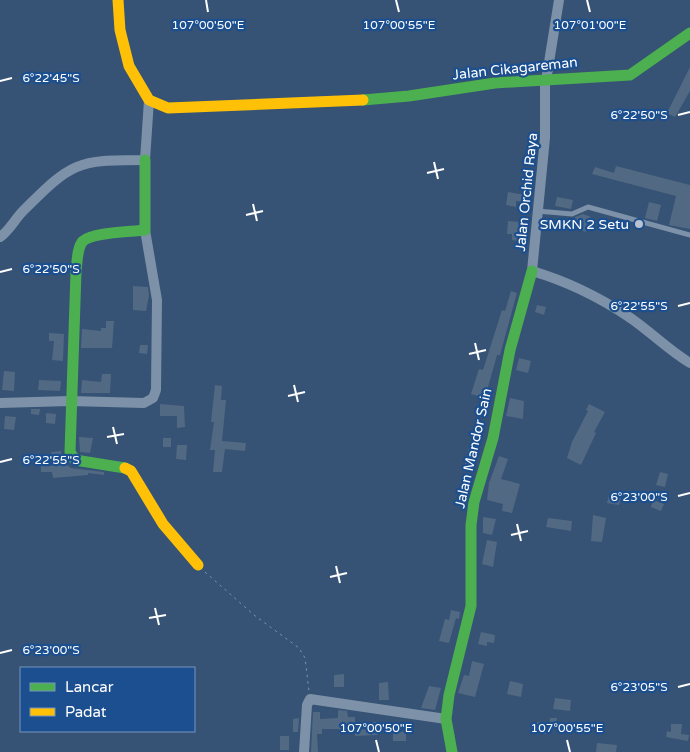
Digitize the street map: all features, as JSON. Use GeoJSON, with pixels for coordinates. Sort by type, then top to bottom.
{"type":"FeatureCollection","features":[{"type":"Feature","properties":{"kind":"street"},"geometry":{"type":"LineString","coordinates":[[0,403],[70,401],[144,403],[155,394],[157,300],[145,230],[145,160],[149,100],[125,54],[120,30],[118,0]]}},
{"type":"Feature","properties":{"kind":"street","name":"Jalan Orchid Raya"},"geometry":{"type":"LineString","coordinates":[[559,0],[546,81],[547,112],[532,271],[595,297],[629,317],[690,363]]}},
{"type":"Feature","properties":{"kind":"street","name":"Jalan Cikagareman"},"geometry":{"type":"LineString","coordinates":[[149,100],[168,108],[252,103],[327,103],[409,96],[495,83],[546,81],[569,76],[621,77],[630,75],[690,33]]}},
{"type":"Feature","properties":{"kind":"street"},"geometry":{"type":"LineString","coordinates":[[0,237],[53,181],[77,165],[100,160],[145,160]]}},
{"type":"Feature","properties":{"kind":"street"},"geometry":{"type":"LineString","coordinates":[[145,230],[94,236],[83,241],[80,246],[76,272],[70,401],[70,452],[72,458],[122,466],[131,471],[163,524],[198,565]]}},
{"type":"Feature","properties":{"kind":"street","name":"Jalan Mandor Sain"},"geometry":{"type":"LineString","coordinates":[[452,752],[446,718],[449,695],[471,606],[471,525],[474,502],[493,438],[510,350],[532,271]]}},
{"type":"Feature","properties":{"kind":"street"},"geometry":{"type":"LineString","coordinates":[[304,752],[307,705],[311,699],[446,718]]}},
{"type":"Feature","properties":{"kind":"lane"},"geometry":{"type":"LineString","coordinates":[[537,211],[572,214],[588,207],[690,235]]}},
{"type":"Feature","properties":{"kind":"path"},"geometry":{"type":"LineString","coordinates":[[198,565],[254,615],[299,648],[305,658],[306,678],[311,699]]}},
{"type":"Feature","properties":{"kind":"building"},"geometry":{"type":"Polygon","coordinates":[[[690,67],[690,91],[675,117],[667,113],[690,67]]]}},
{"type":"Feature","properties":{"kind":"building"},"geometry":{"type":"Polygon","coordinates":[[[616,166],[690,185],[690,229],[669,225],[676,196],[592,174],[595,167],[614,173],[616,166]]]}},
{"type":"Feature","properties":{"kind":"building"},"geometry":{"type":"Polygon","coordinates":[[[508,192],[525,195],[524,202],[516,201],[516,207],[506,205],[508,192]]]}},
{"type":"Feature","properties":{"kind":"building"},"geometry":{"type":"Polygon","coordinates":[[[557,197],[573,200],[571,209],[555,206],[557,197]]]}},
{"type":"Feature","properties":{"kind":"building"},"geometry":{"type":"Polygon","coordinates":[[[649,202],[661,205],[657,221],[645,218],[649,202]]]}},
{"type":"Feature","properties":{"kind":"building"},"geometry":{"type":"Polygon","coordinates":[[[583,214],[591,217],[586,232],[572,227],[575,217],[583,214]]]}},
{"type":"Feature","properties":{"kind":"building"},"geometry":{"type":"Polygon","coordinates":[[[508,221],[521,222],[520,241],[512,240],[512,234],[507,234],[508,221]]]}},
{"type":"Feature","properties":{"kind":"building"},"geometry":{"type":"Polygon","coordinates":[[[133,286],[148,287],[149,295],[146,311],[133,310],[133,286]]]}},
{"type":"Feature","properties":{"kind":"building"},"geometry":{"type":"Polygon","coordinates":[[[511,291],[517,293],[500,355],[497,355],[485,398],[471,394],[479,369],[483,370],[502,310],[505,311],[511,291]]]}},
{"type":"Feature","properties":{"kind":"building"},"geometry":{"type":"Polygon","coordinates":[[[537,305],[546,307],[544,315],[535,312],[537,305]]]}},
{"type":"Feature","properties":{"kind":"building"},"geometry":{"type":"Polygon","coordinates":[[[106,321],[114,321],[112,348],[81,348],[82,329],[101,331],[101,328],[106,328],[106,321]]]}},
{"type":"Feature","properties":{"kind":"building"},"geometry":{"type":"Polygon","coordinates":[[[49,333],[64,334],[63,361],[52,360],[54,341],[49,341],[49,333]]]}},
{"type":"Feature","properties":{"kind":"building"},"geometry":{"type":"Polygon","coordinates":[[[140,345],[148,345],[147,354],[139,353],[140,345]]]}},
{"type":"Feature","properties":{"kind":"building"},"geometry":{"type":"Polygon","coordinates":[[[519,358],[531,361],[528,373],[516,370],[519,358]]]}},
{"type":"Feature","properties":{"kind":"building"},"geometry":{"type":"Polygon","coordinates":[[[4,371],[15,372],[14,391],[2,390],[4,371]]]}},
{"type":"Feature","properties":{"kind":"building"},"geometry":{"type":"Polygon","coordinates":[[[102,374],[111,374],[110,393],[81,393],[82,380],[101,382],[102,374]]]}},
{"type":"Feature","properties":{"kind":"building"},"geometry":{"type":"Polygon","coordinates":[[[39,380],[61,381],[60,391],[38,390],[39,380]]]}},
{"type":"Feature","properties":{"kind":"building"},"geometry":{"type":"Polygon","coordinates":[[[215,385],[222,386],[221,400],[226,400],[222,441],[246,443],[245,451],[225,449],[222,472],[213,472],[215,450],[210,450],[214,422],[211,422],[215,385]]]}},
{"type":"Feature","properties":{"kind":"building"},"geometry":{"type":"Polygon","coordinates":[[[510,398],[524,401],[523,419],[506,416],[510,398]]]}},
{"type":"Feature","properties":{"kind":"building"},"geometry":{"type":"Polygon","coordinates":[[[160,404],[184,406],[185,427],[177,428],[177,416],[160,416],[160,404]]]}},
{"type":"Feature","properties":{"kind":"building"},"geometry":{"type":"Polygon","coordinates":[[[589,404],[605,412],[594,432],[596,433],[581,465],[567,458],[572,442],[588,411],[586,410],[589,404]]]}},
{"type":"Feature","properties":{"kind":"building"},"geometry":{"type":"Polygon","coordinates":[[[31,409],[40,409],[39,415],[31,414],[31,409]]]}},
{"type":"Feature","properties":{"kind":"building"},"geometry":{"type":"Polygon","coordinates":[[[46,413],[56,414],[55,424],[46,423],[46,413]]]}},
{"type":"Feature","properties":{"kind":"building"},"geometry":{"type":"Polygon","coordinates":[[[5,416],[16,417],[14,430],[4,429],[5,416]]]}},
{"type":"Feature","properties":{"kind":"building"},"geometry":{"type":"Polygon","coordinates":[[[79,437],[93,438],[90,453],[80,452],[79,437]]]}},
{"type":"Feature","properties":{"kind":"building"},"geometry":{"type":"Polygon","coordinates":[[[163,438],[171,438],[171,447],[163,447],[163,438]]]}},
{"type":"Feature","properties":{"kind":"building"},"geometry":{"type":"Polygon","coordinates":[[[177,445],[187,445],[186,460],[176,459],[177,445]]]}},
{"type":"Feature","properties":{"kind":"building"},"geometry":{"type":"Polygon","coordinates":[[[469,447],[480,449],[472,470],[464,468],[469,447]]]}},
{"type":"Feature","properties":{"kind":"building"},"geometry":{"type":"Polygon","coordinates":[[[61,451],[63,462],[71,468],[104,472],[104,475],[88,473],[88,475],[53,478],[52,472],[41,472],[41,466],[52,466],[51,452],[61,451]]]}},
{"type":"Feature","properties":{"kind":"building"},"geometry":{"type":"Polygon","coordinates":[[[499,456],[508,459],[501,479],[520,484],[512,513],[502,511],[503,504],[487,500],[489,483],[499,456]]]}},
{"type":"Feature","properties":{"kind":"building"},"geometry":{"type":"Polygon","coordinates":[[[660,472],[668,474],[665,487],[656,485],[660,472]]]}},
{"type":"Feature","properties":{"kind":"building"},"geometry":{"type":"Polygon","coordinates":[[[609,495],[621,497],[619,505],[607,503],[609,495]]]}},
{"type":"Feature","properties":{"kind":"building"},"geometry":{"type":"Polygon","coordinates":[[[653,500],[664,504],[661,511],[651,507],[653,500]]]}},
{"type":"Feature","properties":{"kind":"building"},"geometry":{"type":"Polygon","coordinates":[[[593,515],[606,518],[602,542],[591,541],[593,515]]]}},
{"type":"Feature","properties":{"kind":"building"},"geometry":{"type":"Polygon","coordinates":[[[483,517],[496,519],[492,535],[483,533],[483,517]]]}},
{"type":"Feature","properties":{"kind":"building"},"geometry":{"type":"Polygon","coordinates":[[[548,518],[572,521],[571,531],[546,527],[548,518]]]}},
{"type":"Feature","properties":{"kind":"building"},"geometry":{"type":"Polygon","coordinates":[[[487,540],[497,542],[493,567],[482,564],[487,540]]]}},
{"type":"Feature","properties":{"kind":"building"},"geometry":{"type":"Polygon","coordinates":[[[451,610],[460,612],[459,619],[456,618],[449,643],[439,641],[445,619],[449,620],[451,610]]]}},
{"type":"Feature","properties":{"kind":"building"},"geometry":{"type":"Polygon","coordinates":[[[481,632],[495,635],[494,643],[487,642],[487,646],[478,644],[481,632]]]}},
{"type":"Feature","properties":{"kind":"building"},"geometry":{"type":"Polygon","coordinates":[[[472,661],[484,664],[475,697],[458,693],[464,675],[469,676],[472,661]]]}},
{"type":"Feature","properties":{"kind":"building"},"geometry":{"type":"Polygon","coordinates":[[[344,674],[344,687],[334,687],[334,675],[344,674]]]}},
{"type":"Feature","properties":{"kind":"building"},"geometry":{"type":"Polygon","coordinates":[[[510,681],[523,684],[521,697],[507,694],[510,681]]]}},
{"type":"Feature","properties":{"kind":"building"},"geometry":{"type":"Polygon","coordinates":[[[388,682],[389,700],[379,700],[379,683],[388,682]]]}},
{"type":"Feature","properties":{"kind":"building"},"geometry":{"type":"Polygon","coordinates":[[[429,686],[441,688],[435,710],[421,708],[429,686]]]}},
{"type":"Feature","properties":{"kind":"building"},"geometry":{"type":"Polygon","coordinates":[[[555,698],[571,700],[570,711],[553,709],[555,698]]]}},
{"type":"Feature","properties":{"kind":"building"},"geometry":{"type":"Polygon","coordinates":[[[338,710],[347,711],[348,717],[355,717],[355,730],[371,729],[371,722],[377,722],[378,735],[355,736],[355,732],[339,734],[339,729],[322,729],[322,734],[317,734],[318,752],[311,752],[313,712],[320,712],[320,719],[338,718],[338,710]]]}},
{"type":"Feature","properties":{"kind":"building"},"geometry":{"type":"Polygon","coordinates":[[[299,718],[298,732],[293,732],[293,719],[299,718]]]}},
{"type":"Feature","properties":{"kind":"building"},"geometry":{"type":"Polygon","coordinates":[[[550,718],[557,718],[556,728],[549,727],[550,718]]]}},
{"type":"Feature","properties":{"kind":"building"},"geometry":{"type":"Polygon","coordinates":[[[537,722],[547,723],[546,734],[535,733],[537,722]]]}},
{"type":"Feature","properties":{"kind":"building"},"geometry":{"type":"Polygon","coordinates":[[[671,724],[682,724],[681,734],[689,735],[688,741],[666,737],[667,731],[671,732],[671,724]]]}},
{"type":"Feature","properties":{"kind":"building"},"geometry":{"type":"Polygon","coordinates":[[[393,732],[406,732],[406,741],[393,741],[393,732]]]}},
{"type":"Feature","properties":{"kind":"building"},"geometry":{"type":"Polygon","coordinates":[[[280,736],[289,736],[289,750],[280,750],[280,736]]]}},
{"type":"Feature","properties":{"kind":"building"},"geometry":{"type":"Polygon","coordinates":[[[597,743],[617,745],[616,752],[596,752],[597,743]]]}},
{"type":"Feature","properties":{"kind":"traffic: fast"},"geometry":{"type":"LineString","coordinates":[[363,100],[409,96],[495,83],[630,75],[690,33]]}},
{"type":"Feature","properties":{"kind":"traffic: fast"},"geometry":{"type":"LineString","coordinates":[[125,468],[75,460],[70,452],[76,272],[78,251],[83,241],[103,234],[145,230],[145,160]]}},
{"type":"Feature","properties":{"kind":"traffic: fast"},"geometry":{"type":"LineString","coordinates":[[452,752],[446,719],[449,695],[471,606],[471,525],[474,502],[493,438],[510,350],[532,271]]}},
{"type":"Feature","properties":{"kind":"traffic: slow"},"geometry":{"type":"LineString","coordinates":[[118,0],[120,30],[129,66],[149,100],[168,108],[363,100]]}},
{"type":"Feature","properties":{"kind":"traffic: slow"},"geometry":{"type":"LineString","coordinates":[[125,468],[131,471],[163,524],[198,565]]}},
{"type":"Feature","properties":{"kind":"place","name":"SMKN 2 Setu"},"geometry":{"type":"Point","coordinates":[639,224]}}]}
